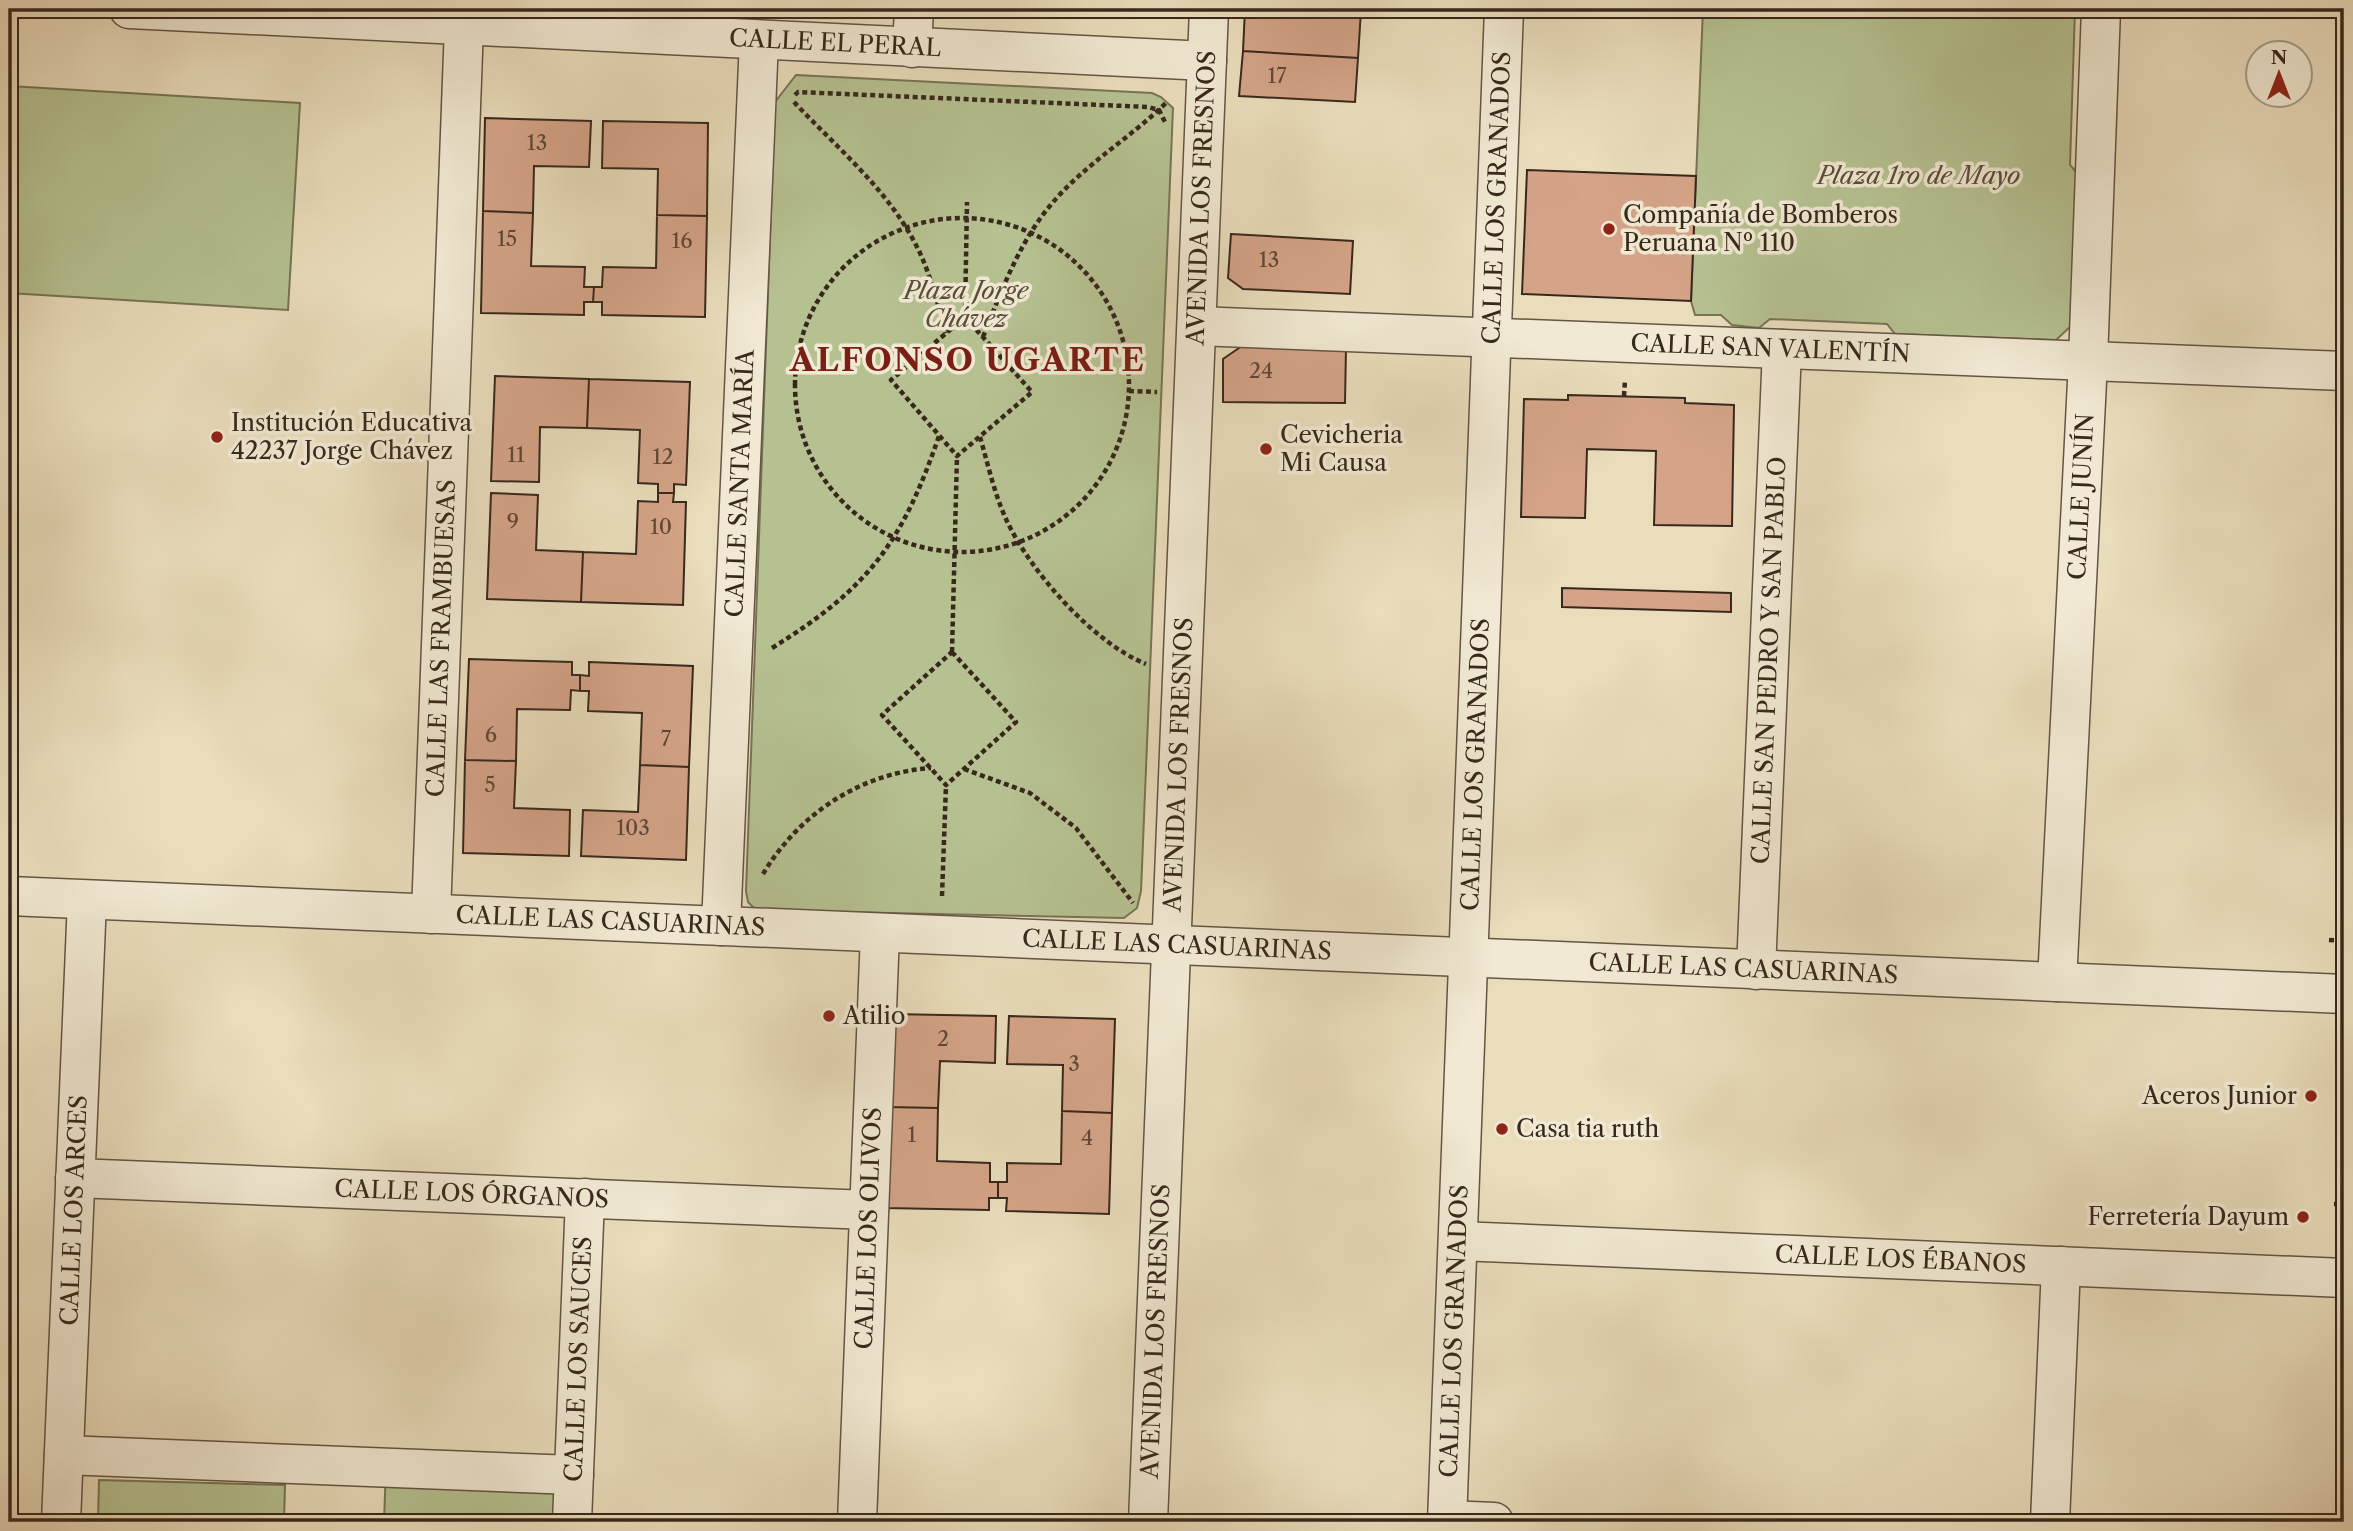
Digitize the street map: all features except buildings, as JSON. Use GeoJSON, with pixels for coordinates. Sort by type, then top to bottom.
{"type":"FeatureCollection","features":[{"type":"Feature","properties":{"kind":"street","name":"CALLE EL PERAL"},"geometry":{"type":"LineString","coordinates":[[129,9],[1207,61]]}},
{"type":"Feature","properties":{"kind":"street"},"geometry":{"type":"LineString","coordinates":[[912,48],[914,9]]}},
{"type":"Feature","properties":{"kind":"street","name":"AVENIDA LOS FRESNOS"},"geometry":{"type":"LineString","coordinates":[[1148,1522],[1209,9]]}},
{"type":"Feature","properties":{"kind":"street","name":"CALLE LOS GRANADOS"},"geometry":{"type":"LineString","coordinates":[[1447,1521],[1504,9]]}},
{"type":"Feature","properties":{"kind":"street","name":"CALLE JUNÍN"},"geometry":{"type":"LineString","coordinates":[[2057,982],[2088,361],[2101,9]]}},
{"type":"Feature","properties":{"kind":"street","name":"CALLE LAS FRAMBUESAS"},"geometry":{"type":"LineString","coordinates":[[431,914],[464,26]]}},
{"type":"Feature","properties":{"kind":"street","name":"CALLE SANTA MARÍA"},"geometry":{"type":"LineString","coordinates":[[721,926],[759,40]]}},
{"type":"Feature","properties":{"kind":"street","name":"CALLE SAN VALENTÍN"},"geometry":{"type":"LineString","coordinates":[[1197,326],[2344,371]]}},
{"type":"Feature","properties":{"kind":"street","name":"CALLE SAN PEDRO Y SAN PABLO"},"geometry":{"type":"LineString","coordinates":[[1756,971],[1782,349]]}},
{"type":"Feature","properties":{"kind":"street","name":"CALLE LAS CASUARINAS"},"geometry":{"type":"LineString","coordinates":[[9,897],[1756,971],[2344,993]]}},
{"type":"Feature","properties":{"kind":"street","name":"CALLE LOS ARCES"},"geometry":{"type":"LineString","coordinates":[[61,1522],[86,900]]}},
{"type":"Feature","properties":{"kind":"street","name":"CALLE LOS OLIVOS"},"geometry":{"type":"LineString","coordinates":[[857,1522],[880,933]]}},
{"type":"Feature","properties":{"kind":"street","name":"CALLE LOS ÓRGANOS"},"geometry":{"type":"LineString","coordinates":[[75,1178],[870,1210]]}},
{"type":"Feature","properties":{"kind":"street","name":"CALLE LOS SAUCES"},"geometry":{"type":"LineString","coordinates":[[572,1522],[585,1198]]}},
{"type":"Feature","properties":{"kind":"street","name":"CALLE LOS ÉBANOS"},"geometry":{"type":"LineString","coordinates":[[1458,1241],[2344,1278]]}},
{"type":"Feature","properties":{"kind":"street"},"geometry":{"type":"LineString","coordinates":[[2050,1522],[2061,1266]]}},
{"type":"Feature","properties":{"kind":"street"},"geometry":{"type":"LineString","coordinates":[[64,1455],[574,1475]]}},
{"type":"Feature","properties":{"kind":"street"},"geometry":{"type":"LineString","coordinates":[[1447,1521],[1494,1522]]}},
{"type":"Feature","properties":{"kind":"path"},"geometry":{"type":"LineString","coordinates":[[983,337],[1004,284],[1031,232],[1049,206],[1159,110],[1207,61]]}},
{"type":"Feature","properties":{"kind":"path"},"geometry":{"type":"LineString","coordinates":[[785,107],[798,92],[1148,107],[1159,110],[1166,124]]}},
{"type":"Feature","properties":{"kind":"path"},"geometry":{"type":"LineString","coordinates":[[791,99],[865,172],[890,203],[919,252],[946,333]]}},
{"type":"Feature","properties":{"kind":"path"},"geometry":{"type":"LineString","coordinates":[[957,456],[1032,392],[965,317],[967,202]]}},
{"type":"Feature","properties":{"kind":"path"},"geometry":{"type":"LineString","coordinates":[[967,216],[1020,226],[1068,253],[1106,296],[1127,347],[1131,402],[1124,433],[1115,456],[1084,502],[1038,535],[985,551],[929,550],[877,530],[834,495],[805,448],[793,394],[799,339],[822,289],[861,250],[905,227],[967,216]]}},
{"type":"Feature","properties":{"kind":"path"},"geometry":{"type":"LineString","coordinates":[[946,785],[1016,722],[952,652],[957,456],[891,380],[965,317]]}},
{"type":"Feature","properties":{"kind":"path"},"geometry":{"type":"LineString","coordinates":[[1152,404],[1153,380]]}},
{"type":"Feature","properties":{"kind":"path"},"geometry":{"type":"LineString","coordinates":[[762,653],[835,606],[876,565],[895,537],[921,488],[940,435]]}},
{"type":"Feature","properties":{"kind":"path"},"geometry":{"type":"LineString","coordinates":[[980,437],[1006,519],[1035,569],[1061,599],[1098,634],[1140,662],[1182,679]]}},
{"type":"Feature","properties":{"kind":"path"},"geometry":{"type":"LineString","coordinates":[[1140,675],[1141,649]]}},
{"type":"Feature","properties":{"kind":"path"},"geometry":{"type":"LineString","coordinates":[[942,901],[946,785],[882,715],[952,652]]}},
{"type":"Feature","properties":{"kind":"path"},"geometry":{"type":"LineString","coordinates":[[762,876],[776,852],[817,810],[866,782],[930,768]]}},
{"type":"Feature","properties":{"kind":"path"},"geometry":{"type":"LineString","coordinates":[[964,769],[1030,793],[1076,828],[1129,900],[1172,945]]}},
{"type":"Feature","properties":{"kind":"path"},"geometry":{"type":"LineString","coordinates":[[1124,905],[1133,893]]}},
{"type":"Feature","properties":{"kind":"path"},"geometry":{"type":"LineString","coordinates":[[2329,940],[2344,941]]}},
{"type":"Feature","properties":{"kind":"path"},"geometry":{"type":"LineString","coordinates":[[2333,1204],[2344,1204]]}},
{"type":"Feature","properties":{"kind":"green space","name":"Plaza 1ro de Mayo"},"geometry":{"type":"Polygon","coordinates":[[[1703,9],[2075,9],[2070,165],[2078,174],[2072,325],[2056,340],[1895,334],[1887,324],[1770,319],[1759,328],[1732,325],[1721,315],[1695,315],[1691,301],[1703,9]]]}},
{"type":"Feature","properties":{"kind":"green space","name":"Plaza Jorge Chávez"},"geometry":{"type":"Polygon","coordinates":[[[796,75],[1152,93],[1173,108],[1141,891],[1137,908],[1124,918],[756,910],[748,902],[746,891],[775,102],[796,75]]]}},
{"type":"Feature","properties":{"kind":"green space"},"geometry":{"type":"Polygon","coordinates":[[[9,86],[300,103],[288,310],[9,293],[9,86]]]}},
{"type":"Feature","properties":{"kind":"green space"},"geometry":{"type":"Polygon","coordinates":[[[386,1467],[558,1472],[556,1522],[384,1522],[386,1467]]]}},
{"type":"Feature","properties":{"kind":"green space"},"geometry":{"type":"Polygon","coordinates":[[[99,1480],[285,1485],[284,1522],[98,1522],[99,1480]]]}},
{"type":"Feature","properties":{"kind":"place","name":"Compañía de Bomberos Peruana Nº 110"},"geometry":{"type":"Point","coordinates":[1609,229]}},
{"type":"Feature","properties":{"kind":"place","name":"Institución Educativa 42237 Jorge Chávez"},"geometry":{"type":"Point","coordinates":[217,437]}},
{"type":"Feature","properties":{"kind":"place","name":"Cevicheria Mi Causa"},"geometry":{"type":"Point","coordinates":[1266,449]}},
{"type":"Feature","properties":{"kind":"place","name":"Atilio"},"geometry":{"type":"Point","coordinates":[829,1016]}},
{"type":"Feature","properties":{"kind":"place","name":"Aceros Junior"},"geometry":{"type":"Point","coordinates":[2311,1096]}},
{"type":"Feature","properties":{"kind":"place","name":"Casa tia ruth"},"geometry":{"type":"Point","coordinates":[1502,1129]}},
{"type":"Feature","properties":{"kind":"place","name":"Ferretería Dayum"},"geometry":{"type":"Point","coordinates":[2303,1217]}},
{"type":"Feature","properties":{"kind":"district","name":"ALFONSO UGARTE"},"geometry":{"type":"Point","coordinates":[968,360]}}]}
